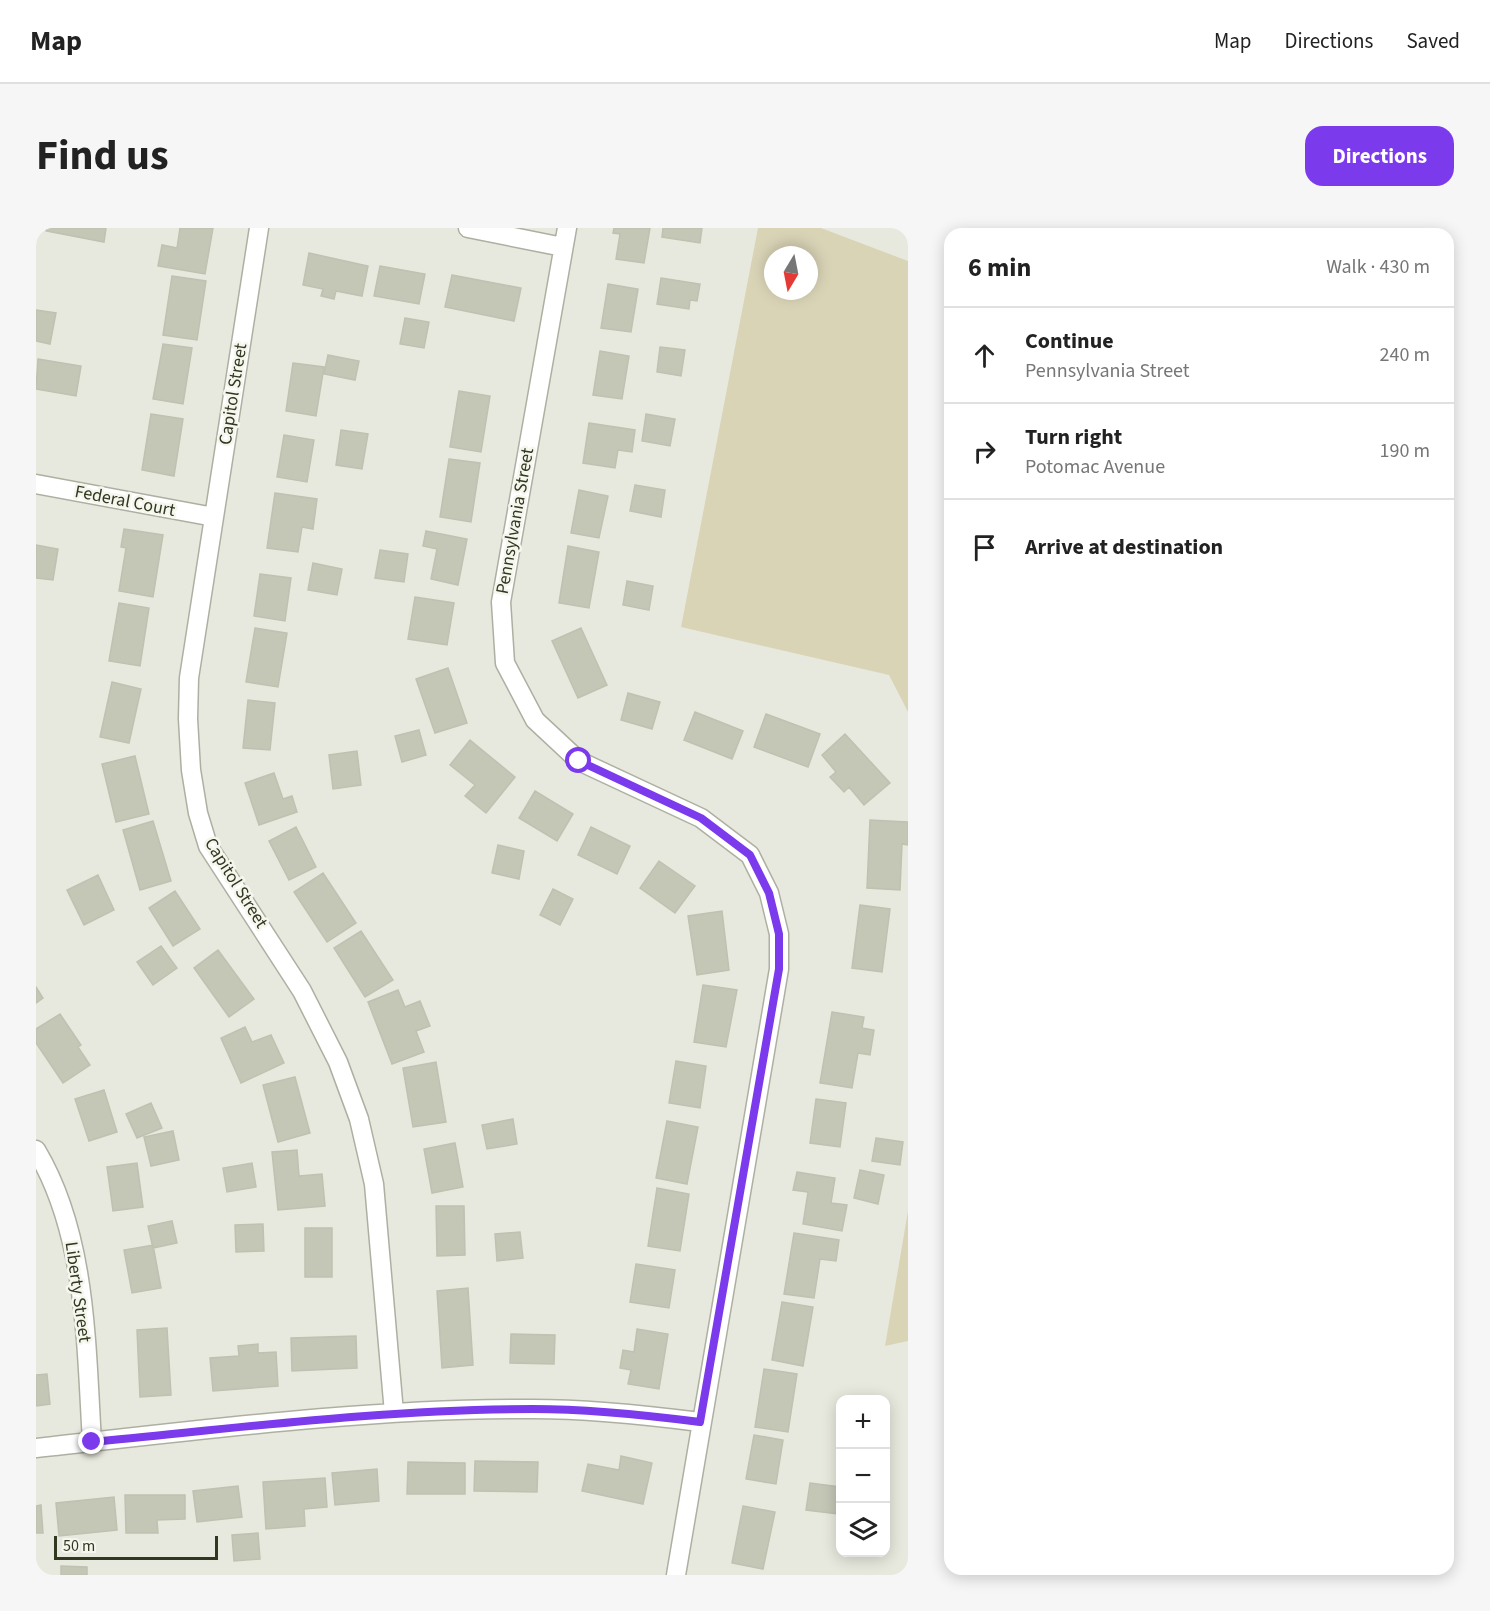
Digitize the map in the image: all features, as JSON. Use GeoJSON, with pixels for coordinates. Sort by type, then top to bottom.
{"type":"FeatureCollection","features":[{"type":"Feature","properties":{"kind":"street","name":"Capitol Street"},"geometry":{"type":"LineString","coordinates":[[259,228],[189,678],[188,719],[191,770],[198,813],[208,846],[302,991],[339,1062],[359,1119],[374,1184],[394,1413]]}},
{"type":"Feature","properties":{"kind":"street"},"geometry":{"type":"LineString","coordinates":[[468,228],[564,247]]}},
{"type":"Feature","properties":{"kind":"street","name":"Pennsylvania Street"},"geometry":{"type":"LineString","coordinates":[[567,228],[501,602],[506,663],[535,720],[579,761],[701,818],[750,855],[769,893],[779,934],[779,969],[700,1422],[676,1575]]}},
{"type":"Feature","properties":{"kind":"street","name":"Federal Court"},"geometry":{"type":"LineString","coordinates":[[36,484],[214,517]]}},
{"type":"Feature","properties":{"kind":"street","name":"Liberty Street"},"geometry":{"type":"LineString","coordinates":[[36,1150],[54,1180],[72,1244],[86,1340],[92,1442]]}},
{"type":"Feature","properties":{"kind":"street"},"geometry":{"type":"LineString","coordinates":[[36,1448],[394,1413],[534,1409],[646,1415],[700,1422]]}},
{"type":"Feature","properties":{"kind":"shaded area"},"geometry":{"type":"Polygon","coordinates":[[[758,228],[821,228],[908,261],[908,712],[889,675],[681,627],[758,228]]]}},
{"type":"Feature","properties":{"kind":"shaded area"},"geometry":{"type":"Polygon","coordinates":[[[908,1211],[908,1341],[885,1346],[908,1211]]]}},
{"type":"Feature","properties":{"kind":"building"},"geometry":{"type":"Polygon","coordinates":[[[46,228],[106,228],[104,242],[46,231],[46,228]]]}},
{"type":"Feature","properties":{"kind":"building"},"geometry":{"type":"Polygon","coordinates":[[[180,228],[213,228],[205,274],[158,266],[162,245],[177,248],[180,228]]]}},
{"type":"Feature","properties":{"kind":"building"},"geometry":{"type":"Polygon","coordinates":[[[614,228],[650,228],[644,263],[616,259],[620,234],[613,233],[614,228]]]}},
{"type":"Feature","properties":{"kind":"building"},"geometry":{"type":"Polygon","coordinates":[[[663,228],[702,228],[700,243],[662,237],[663,228]]]}},
{"type":"Feature","properties":{"kind":"building"},"geometry":{"type":"Polygon","coordinates":[[[309,253],[368,266],[362,296],[336,291],[334,299],[321,296],[323,289],[303,285],[309,253]]]}},
{"type":"Feature","properties":{"kind":"building"},"geometry":{"type":"Polygon","coordinates":[[[380,266],[425,274],[419,304],[374,296],[380,266]]]}},
{"type":"Feature","properties":{"kind":"building"},"geometry":{"type":"Polygon","coordinates":[[[452,275],[521,288],[514,321],[445,307],[452,275]]]}},
{"type":"Feature","properties":{"kind":"building"},"geometry":{"type":"Polygon","coordinates":[[[172,276],[206,281],[197,340],[163,335],[172,276]]]}},
{"type":"Feature","properties":{"kind":"building"},"geometry":{"type":"Polygon","coordinates":[[[661,278],[700,284],[697,301],[690,300],[689,309],[657,304],[661,278]]]}},
{"type":"Feature","properties":{"kind":"building"},"geometry":{"type":"Polygon","coordinates":[[[608,284],[638,289],[631,332],[601,328],[608,284]]]}},
{"type":"Feature","properties":{"kind":"building"},"geometry":{"type":"Polygon","coordinates":[[[36,310],[56,313],[50,344],[36,341],[36,310]]]}},
{"type":"Feature","properties":{"kind":"building"},"geometry":{"type":"Polygon","coordinates":[[[405,318],[429,322],[424,348],[400,344],[405,318]]]}},
{"type":"Feature","properties":{"kind":"building"},"geometry":{"type":"Polygon","coordinates":[[[163,344],[192,348],[183,404],[153,399],[163,344]]]}},
{"type":"Feature","properties":{"kind":"building"},"geometry":{"type":"Polygon","coordinates":[[[660,347],[685,350],[681,376],[657,372],[660,347]]]}},
{"type":"Feature","properties":{"kind":"building"},"geometry":{"type":"Polygon","coordinates":[[[600,351],[629,356],[622,399],[593,395],[600,351]]]}},
{"type":"Feature","properties":{"kind":"building"},"geometry":{"type":"Polygon","coordinates":[[[328,355],[359,361],[355,380],[324,374],[328,355]]]}},
{"type":"Feature","properties":{"kind":"building"},"geometry":{"type":"Polygon","coordinates":[[[38,359],[81,366],[76,396],[36,389],[38,359]]]}},
{"type":"Feature","properties":{"kind":"building"},"geometry":{"type":"Polygon","coordinates":[[[293,363],[324,367],[316,416],[286,411],[293,363]]]}},
{"type":"Feature","properties":{"kind":"building"},"geometry":{"type":"Polygon","coordinates":[[[459,391],[490,396],[481,452],[450,447],[459,391]]]}},
{"type":"Feature","properties":{"kind":"building"},"geometry":{"type":"Polygon","coordinates":[[[151,414],[183,419],[174,476],[142,470],[151,414]]]}},
{"type":"Feature","properties":{"kind":"building"},"geometry":{"type":"Polygon","coordinates":[[[646,414],[675,419],[670,446],[642,441],[646,414]]]}},
{"type":"Feature","properties":{"kind":"building"},"geometry":{"type":"Polygon","coordinates":[[[589,423],[635,430],[632,452],[618,450],[615,468],[583,463],[589,423]]]}},
{"type":"Feature","properties":{"kind":"building"},"geometry":{"type":"Polygon","coordinates":[[[341,430],[368,434],[362,469],[336,465],[341,430]]]}},
{"type":"Feature","properties":{"kind":"building"},"geometry":{"type":"Polygon","coordinates":[[[284,435],[314,440],[307,482],[277,477],[284,435]]]}},
{"type":"Feature","properties":{"kind":"building"},"geometry":{"type":"Polygon","coordinates":[[[449,459],[480,463],[471,522],[440,517],[449,459]]]}},
{"type":"Feature","properties":{"kind":"building"},"geometry":{"type":"Polygon","coordinates":[[[635,485],[665,490],[661,517],[630,511],[635,485]]]}},
{"type":"Feature","properties":{"kind":"building"},"geometry":{"type":"Polygon","coordinates":[[[579,490],[608,496],[599,538],[571,533],[579,490]]]}},
{"type":"Feature","properties":{"kind":"building"},"geometry":{"type":"Polygon","coordinates":[[[275,493],[317,499],[313,529],[302,527],[298,552],[267,548],[275,493]]]}},
{"type":"Feature","properties":{"kind":"building"},"geometry":{"type":"Polygon","coordinates":[[[124,529],[163,535],[153,597],[119,591],[126,548],[121,547],[124,529]]]}},
{"type":"Feature","properties":{"kind":"building"},"geometry":{"type":"Polygon","coordinates":[[[426,531],[467,539],[458,585],[431,579],[437,549],[423,546],[426,531]]]}},
{"type":"Feature","properties":{"kind":"building"},"geometry":{"type":"Polygon","coordinates":[[[36,545],[58,549],[53,580],[36,578],[36,545]]]}},
{"type":"Feature","properties":{"kind":"building"},"geometry":{"type":"Polygon","coordinates":[[[568,546],[599,552],[589,608],[559,603],[568,546]]]}},
{"type":"Feature","properties":{"kind":"building"},"geometry":{"type":"Polygon","coordinates":[[[380,550],[408,554],[404,582],[375,578],[380,550]]]}},
{"type":"Feature","properties":{"kind":"building"},"geometry":{"type":"Polygon","coordinates":[[[313,563],[342,569],[337,595],[308,590],[313,563]]]}},
{"type":"Feature","properties":{"kind":"building"},"geometry":{"type":"Polygon","coordinates":[[[260,574],[291,578],[285,621],[254,616],[260,574]]]}},
{"type":"Feature","properties":{"kind":"building"},"geometry":{"type":"Polygon","coordinates":[[[627,581],[653,586],[649,610],[623,605],[627,581]]]}},
{"type":"Feature","properties":{"kind":"building"},"geometry":{"type":"Polygon","coordinates":[[[415,597],[454,603],[447,645],[408,639],[415,597]]]}},
{"type":"Feature","properties":{"kind":"building"},"geometry":{"type":"Polygon","coordinates":[[[119,603],[149,608],[140,666],[109,661],[119,603]]]}},
{"type":"Feature","properties":{"kind":"building"},"geometry":{"type":"Polygon","coordinates":[[[255,628],[287,633],[278,687],[246,682],[255,628]]]}},
{"type":"Feature","properties":{"kind":"building"},"geometry":{"type":"Polygon","coordinates":[[[581,628],[607,685],[578,698],[552,641],[581,628]]]}},
{"type":"Feature","properties":{"kind":"building"},"geometry":{"type":"Polygon","coordinates":[[[448,668],[467,723],[435,733],[416,679],[448,668]]]}},
{"type":"Feature","properties":{"kind":"building"},"geometry":{"type":"Polygon","coordinates":[[[112,682],[141,689],[129,743],[100,737],[112,682]]]}},
{"type":"Feature","properties":{"kind":"building"},"geometry":{"type":"Polygon","coordinates":[[[628,693],[660,702],[652,729],[621,720],[628,693]]]}},
{"type":"Feature","properties":{"kind":"building"},"geometry":{"type":"Polygon","coordinates":[[[248,700],[275,703],[270,750],[243,748],[248,700]]]}},
{"type":"Feature","properties":{"kind":"building"},"geometry":{"type":"Polygon","coordinates":[[[695,712],[743,731],[732,759],[684,740],[695,712]]]}},
{"type":"Feature","properties":{"kind":"building"},"geometry":{"type":"Polygon","coordinates":[[[766,714],[820,734],[808,767],[754,747],[766,714]]]}},
{"type":"Feature","properties":{"kind":"building"},"geometry":{"type":"Polygon","coordinates":[[[419,730],[426,755],[402,762],[395,736],[419,730]]]}},
{"type":"Feature","properties":{"kind":"building"},"geometry":{"type":"Polygon","coordinates":[[[845,734],[890,783],[864,805],[849,787],[844,792],[830,777],[836,772],[822,755],[845,734]]]}},
{"type":"Feature","properties":{"kind":"building"},"geometry":{"type":"Polygon","coordinates":[[[470,740],[515,777],[486,813],[465,796],[475,785],[450,765],[470,740]]]}},
{"type":"Feature","properties":{"kind":"building"},"geometry":{"type":"Polygon","coordinates":[[[357,751],[361,785],[333,789],[329,755],[357,751]]]}},
{"type":"Feature","properties":{"kind":"building"},"geometry":{"type":"Polygon","coordinates":[[[135,756],[149,814],[116,822],[102,764],[135,756]]]}},
{"type":"Feature","properties":{"kind":"building"},"geometry":{"type":"Polygon","coordinates":[[[274,773],[283,799],[292,796],[297,812],[259,825],[245,783],[274,773]]]}},
{"type":"Feature","properties":{"kind":"building"},"geometry":{"type":"Polygon","coordinates":[[[535,791],[573,814],[557,841],[519,818],[535,791]]]}},
{"type":"Feature","properties":{"kind":"building"},"geometry":{"type":"Polygon","coordinates":[[[870,820],[908,822],[908,845],[902,844],[900,890],[867,888],[870,820]]]}},
{"type":"Feature","properties":{"kind":"building"},"geometry":{"type":"Polygon","coordinates":[[[153,821],[171,881],[140,890],[123,830],[153,821]]]}},
{"type":"Feature","properties":{"kind":"building"},"geometry":{"type":"Polygon","coordinates":[[[296,827],[316,867],[289,880],[269,841],[296,827]]]}},
{"type":"Feature","properties":{"kind":"building"},"geometry":{"type":"Polygon","coordinates":[[[591,827],[630,846],[617,874],[578,855],[591,827]]]}},
{"type":"Feature","properties":{"kind":"building"},"geometry":{"type":"Polygon","coordinates":[[[498,845],[524,851],[519,879],[492,873],[498,845]]]}},
{"type":"Feature","properties":{"kind":"building"},"geometry":{"type":"Polygon","coordinates":[[[659,861],[695,886],[675,913],[640,888],[659,861]]]}},
{"type":"Feature","properties":{"kind":"building"},"geometry":{"type":"Polygon","coordinates":[[[323,873],[356,923],[327,942],[294,892],[323,873]]]}},
{"type":"Feature","properties":{"kind":"building"},"geometry":{"type":"Polygon","coordinates":[[[98,875],[114,910],[84,925],[67,890],[98,875]]]}},
{"type":"Feature","properties":{"kind":"building"},"geometry":{"type":"Polygon","coordinates":[[[553,889],[573,899],[560,925],[540,915],[553,889]]]}},
{"type":"Feature","properties":{"kind":"building"},"geometry":{"type":"Polygon","coordinates":[[[175,891],[200,929],[173,946],[149,908],[175,891]]]}},
{"type":"Feature","properties":{"kind":"building"},"geometry":{"type":"Polygon","coordinates":[[[860,905],[890,909],[882,972],[852,968],[860,905]]]}},
{"type":"Feature","properties":{"kind":"building"},"geometry":{"type":"Polygon","coordinates":[[[722,911],[729,970],[697,975],[688,916],[722,911]]]}},
{"type":"Feature","properties":{"kind":"building"},"geometry":{"type":"Polygon","coordinates":[[[361,931],[393,980],[365,997],[334,948],[361,931]]]}},
{"type":"Feature","properties":{"kind":"building"},"geometry":{"type":"Polygon","coordinates":[[[161,946],[177,968],[153,985],[137,962],[161,946]]]}},
{"type":"Feature","properties":{"kind":"building"},"geometry":{"type":"Polygon","coordinates":[[[218,950],[254,999],[229,1017],[194,968],[218,950]]]}},
{"type":"Feature","properties":{"kind":"building"},"geometry":{"type":"Polygon","coordinates":[[[703,985],[737,990],[726,1047],[694,1042],[703,985]]]}},
{"type":"Feature","properties":{"kind":"building"},"geometry":{"type":"Polygon","coordinates":[[[36,987],[43,998],[36,1003],[36,987]]]}},
{"type":"Feature","properties":{"kind":"building"},"geometry":{"type":"Polygon","coordinates":[[[398,990],[405,1007],[420,1001],[430,1026],[416,1031],[424,1052],[392,1064],[368,1002],[398,990]]]}},
{"type":"Feature","properties":{"kind":"building"},"geometry":{"type":"Polygon","coordinates":[[[832,1012],[864,1017],[862,1028],[874,1030],[870,1055],[858,1053],[852,1088],[820,1083],[832,1012]]]}},
{"type":"Feature","properties":{"kind":"building"},"geometry":{"type":"Polygon","coordinates":[[[60,1014],[81,1045],[78,1047],[90,1065],[63,1083],[36,1043],[36,1029],[60,1014]]]}},
{"type":"Feature","properties":{"kind":"building"},"geometry":{"type":"Polygon","coordinates":[[[245,1027],[252,1042],[271,1035],[284,1063],[241,1083],[221,1038],[245,1027]]]}},
{"type":"Feature","properties":{"kind":"building"},"geometry":{"type":"Polygon","coordinates":[[[676,1061],[706,1066],[700,1108],[669,1103],[676,1061]]]}},
{"type":"Feature","properties":{"kind":"building"},"geometry":{"type":"Polygon","coordinates":[[[436,1062],[446,1122],[413,1127],[403,1068],[436,1062]]]}},
{"type":"Feature","properties":{"kind":"building"},"geometry":{"type":"Polygon","coordinates":[[[295,1077],[310,1133],[278,1142],[263,1085],[295,1077]]]}},
{"type":"Feature","properties":{"kind":"building"},"geometry":{"type":"Polygon","coordinates":[[[104,1090],[117,1132],[89,1141],[75,1099],[104,1090]]]}},
{"type":"Feature","properties":{"kind":"building"},"geometry":{"type":"Polygon","coordinates":[[[816,1099],[846,1103],[840,1147],[810,1143],[816,1099]]]}},
{"type":"Feature","properties":{"kind":"building"},"geometry":{"type":"Polygon","coordinates":[[[151,1103],[162,1128],[137,1138],[126,1114],[151,1103]]]}},
{"type":"Feature","properties":{"kind":"building"},"geometry":{"type":"Polygon","coordinates":[[[513,1119],[517,1144],[487,1149],[482,1125],[513,1119]]]}},
{"type":"Feature","properties":{"kind":"building"},"geometry":{"type":"Polygon","coordinates":[[[667,1121],[698,1127],[687,1184],[656,1178],[667,1121]]]}},
{"type":"Feature","properties":{"kind":"building"},"geometry":{"type":"Polygon","coordinates":[[[173,1131],[179,1160],[151,1166],[144,1137],[173,1131]]]}},
{"type":"Feature","properties":{"kind":"building"},"geometry":{"type":"Polygon","coordinates":[[[876,1138],[903,1142],[900,1165],[872,1161],[876,1138]]]}},
{"type":"Feature","properties":{"kind":"building"},"geometry":{"type":"Polygon","coordinates":[[[455,1143],[463,1187],[432,1193],[424,1149],[455,1143]]]}},
{"type":"Feature","properties":{"kind":"building"},"geometry":{"type":"Polygon","coordinates":[[[297,1150],[299,1176],[322,1174],[325,1206],[278,1210],[272,1152],[297,1150]]]}},
{"type":"Feature","properties":{"kind":"building"},"geometry":{"type":"Polygon","coordinates":[[[137,1163],[143,1207],[113,1211],[107,1167],[137,1163]]]}},
{"type":"Feature","properties":{"kind":"building"},"geometry":{"type":"Polygon","coordinates":[[[252,1163],[256,1187],[227,1192],[223,1168],[252,1163]]]}},
{"type":"Feature","properties":{"kind":"building"},"geometry":{"type":"Polygon","coordinates":[[[860,1170],[884,1175],[878,1204],[854,1198],[860,1170]]]}},
{"type":"Feature","properties":{"kind":"building"},"geometry":{"type":"Polygon","coordinates":[[[797,1172],[835,1178],[831,1203],[847,1205],[842,1231],[803,1224],[808,1192],[793,1190],[797,1172]]]}},
{"type":"Feature","properties":{"kind":"building"},"geometry":{"type":"Polygon","coordinates":[[[657,1188],[689,1194],[680,1251],[648,1246],[657,1188]]]}},
{"type":"Feature","properties":{"kind":"building"},"geometry":{"type":"Polygon","coordinates":[[[436,1206],[464,1206],[465,1255],[437,1256],[436,1206]]]}},
{"type":"Feature","properties":{"kind":"building"},"geometry":{"type":"Polygon","coordinates":[[[172,1221],[177,1243],[153,1248],[148,1226],[172,1221]]]}},
{"type":"Feature","properties":{"kind":"building"},"geometry":{"type":"Polygon","coordinates":[[[263,1224],[264,1251],[236,1252],[235,1225],[263,1224]]]}},
{"type":"Feature","properties":{"kind":"building"},"geometry":{"type":"Polygon","coordinates":[[[305,1228],[332,1228],[332,1277],[305,1277],[305,1228]]]}},
{"type":"Feature","properties":{"kind":"building"},"geometry":{"type":"Polygon","coordinates":[[[520,1232],[523,1258],[497,1261],[495,1234],[520,1232]]]}},
{"type":"Feature","properties":{"kind":"building"},"geometry":{"type":"Polygon","coordinates":[[[794,1233],[839,1240],[836,1261],[820,1259],[814,1298],[784,1294],[794,1233]]]}},
{"type":"Feature","properties":{"kind":"building"},"geometry":{"type":"Polygon","coordinates":[[[153,1245],[161,1288],[132,1293],[124,1250],[153,1245]]]}},
{"type":"Feature","properties":{"kind":"building"},"geometry":{"type":"Polygon","coordinates":[[[636,1264],[675,1270],[669,1308],[630,1302],[636,1264]]]}},
{"type":"Feature","properties":{"kind":"building"},"geometry":{"type":"Polygon","coordinates":[[[468,1288],[473,1365],[442,1368],[437,1291],[468,1288]]]}},
{"type":"Feature","properties":{"kind":"building"},"geometry":{"type":"Polygon","coordinates":[[[782,1302],[813,1307],[803,1366],[772,1360],[782,1302]]]}},
{"type":"Feature","properties":{"kind":"building"},"geometry":{"type":"Polygon","coordinates":[[[167,1328],[171,1395],[140,1397],[137,1330],[167,1328]]]}},
{"type":"Feature","properties":{"kind":"building"},"geometry":{"type":"Polygon","coordinates":[[[637,1329],[668,1334],[659,1389],[628,1384],[631,1370],[620,1368],[623,1350],[634,1352],[637,1329]]]}},
{"type":"Feature","properties":{"kind":"building"},"geometry":{"type":"Polygon","coordinates":[[[511,1334],[555,1335],[554,1364],[510,1363],[511,1334]]]}},
{"type":"Feature","properties":{"kind":"building"},"geometry":{"type":"Polygon","coordinates":[[[356,1336],[357,1368],[292,1371],[291,1338],[356,1336]]]}},
{"type":"Feature","properties":{"kind":"building"},"geometry":{"type":"Polygon","coordinates":[[[258,1344],[258,1353],[276,1352],[278,1386],[213,1391],[210,1358],[239,1356],[238,1346],[258,1344]]]}},
{"type":"Feature","properties":{"kind":"building"},"geometry":{"type":"Polygon","coordinates":[[[764,1369],[797,1374],[788,1432],[755,1427],[764,1369]]]}},
{"type":"Feature","properties":{"kind":"building"},"geometry":{"type":"Polygon","coordinates":[[[47,1374],[50,1404],[36,1406],[36,1375],[47,1374]]]}},
{"type":"Feature","properties":{"kind":"building"},"geometry":{"type":"Polygon","coordinates":[[[754,1435],[783,1440],[776,1484],[746,1479],[754,1435]]]}},
{"type":"Feature","properties":{"kind":"building"},"geometry":{"type":"Polygon","coordinates":[[[621,1456],[652,1463],[643,1504],[582,1491],[588,1464],[619,1470],[621,1456]]]}},
{"type":"Feature","properties":{"kind":"building"},"geometry":{"type":"Polygon","coordinates":[[[475,1461],[538,1462],[537,1492],[474,1491],[475,1461]]]}},
{"type":"Feature","properties":{"kind":"building"},"geometry":{"type":"Polygon","coordinates":[[[408,1462],[465,1463],[465,1494],[407,1494],[408,1462]]]}},
{"type":"Feature","properties":{"kind":"building"},"geometry":{"type":"Polygon","coordinates":[[[377,1469],[379,1501],[335,1505],[332,1473],[377,1469]]]}},
{"type":"Feature","properties":{"kind":"building"},"geometry":{"type":"Polygon","coordinates":[[[325,1478],[327,1507],[304,1509],[305,1526],[266,1529],[263,1482],[325,1478]]]}},
{"type":"Feature","properties":{"kind":"building"},"geometry":{"type":"Polygon","coordinates":[[[810,1483],[836,1486],[836,1514],[806,1510],[810,1483]]]}},
{"type":"Feature","properties":{"kind":"building"},"geometry":{"type":"Polygon","coordinates":[[[238,1486],[242,1517],[197,1522],[193,1491],[238,1486]]]}},
{"type":"Feature","properties":{"kind":"building"},"geometry":{"type":"Polygon","coordinates":[[[125,1495],[185,1495],[185,1519],[157,1520],[158,1533],[126,1533],[125,1495]]]}},
{"type":"Feature","properties":{"kind":"building"},"geometry":{"type":"Polygon","coordinates":[[[114,1497],[117,1530],[59,1536],[56,1503],[114,1497]]]}},
{"type":"Feature","properties":{"kind":"building"},"geometry":{"type":"Polygon","coordinates":[[[41,1505],[43,1533],[36,1533],[36,1506],[41,1505]]]}},
{"type":"Feature","properties":{"kind":"building"},"geometry":{"type":"Polygon","coordinates":[[[743,1506],[775,1512],[763,1569],[732,1563],[743,1506]]]}},
{"type":"Feature","properties":{"kind":"building"},"geometry":{"type":"Polygon","coordinates":[[[258,1533],[260,1559],[234,1561],[232,1535],[258,1533]]]}},
{"type":"Feature","properties":{"kind":"building"},"geometry":{"type":"Polygon","coordinates":[[[61,1566],[87,1567],[87,1575],[61,1575],[61,1566]]]}},
{"type":"Feature","properties":{"kind":"route"},"geometry":{"type":"LineString","coordinates":[[92,1442],[394,1413],[534,1409],[646,1415],[700,1422],[779,969],[779,934],[769,893],[750,855],[701,818],[579,761]]}}]}
